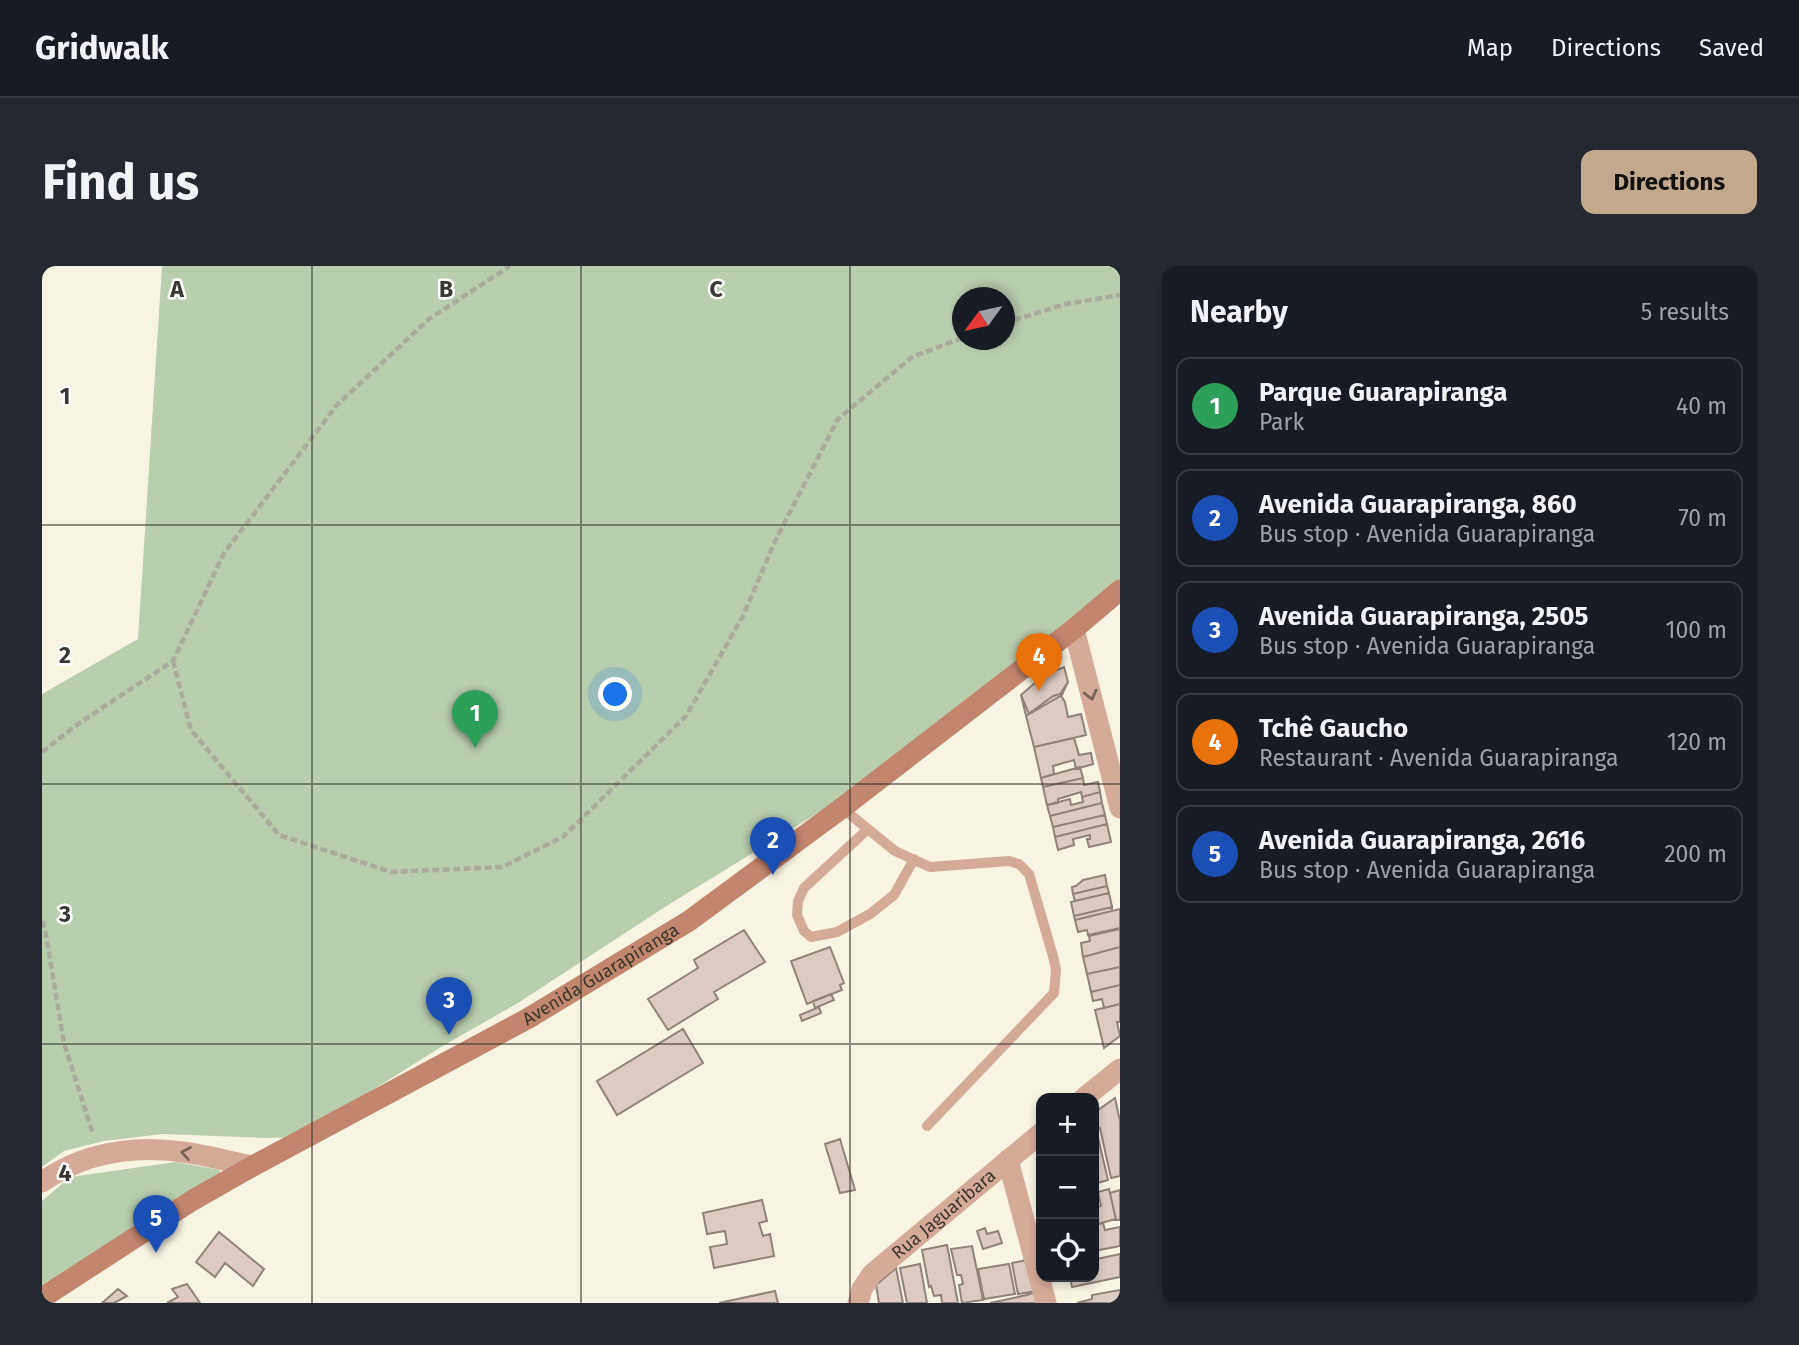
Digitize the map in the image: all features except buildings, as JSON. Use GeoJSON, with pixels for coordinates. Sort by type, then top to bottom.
{"type":"FeatureCollection","features":[{"type":"Feature","properties":{"kind":"main road","name":"Avenida Guarapiranga"},"geometry":{"type":"LineString","coordinates":[[51,1296],[193,1200],[501,1033],[689,921],[842,808],[1074,629],[1120,590]]}},
{"type":"Feature","properties":{"kind":"street"},"geometry":{"type":"LineString","coordinates":[[1074,629],[1120,808]]}},
{"type":"Feature","properties":{"kind":"street"},"geometry":{"type":"LineString","coordinates":[[1090,1093],[1120,1069]]}},
{"type":"Feature","properties":{"kind":"street","name":"Rua Jaguaribara"},"geometry":{"type":"LineString","coordinates":[[858,1303],[862,1289],[872,1274],[1036,1137]]}},
{"type":"Feature","properties":{"kind":"street"},"geometry":{"type":"LineString","coordinates":[[42,1181],[61,1168],[99,1155],[142,1148],[186,1152],[253,1166]]}},
{"type":"Feature","properties":{"kind":"street"},"geometry":{"type":"LineString","coordinates":[[1009,1160],[1046,1303]]}},
{"type":"Feature","properties":{"kind":"lane"},"geometry":{"type":"LineString","coordinates":[[842,808],[895,851],[930,867],[1009,861],[1019,864],[1029,874],[1054,956],[1054,993],[927,1126]]}},
{"type":"Feature","properties":{"kind":"lane"},"geometry":{"type":"LineString","coordinates":[[868,829],[804,888],[798,901],[797,915],[804,931],[811,937],[837,932],[870,914],[894,895],[914,859]]}},
{"type":"Feature","properties":{"kind":"path"},"geometry":{"type":"LineString","coordinates":[[42,752],[78,724],[173,661],[224,553],[337,405],[429,319],[510,266]]}},
{"type":"Feature","properties":{"kind":"path"},"geometry":{"type":"LineString","coordinates":[[1015,320],[1066,304],[1120,296]]}},
{"type":"Feature","properties":{"kind":"path"},"geometry":{"type":"LineString","coordinates":[[173,661],[191,730],[279,835],[391,872],[502,867],[563,837],[686,716],[743,616],[775,541],[838,419],[912,357],[952,342]]}},
{"type":"Feature","properties":{"kind":"path"},"geometry":{"type":"LineString","coordinates":[[42,921],[46,929],[64,1043],[99,1155]]}},
{"type":"Feature","properties":{"kind":"green space"},"geometry":{"type":"Polygon","coordinates":[[[162,266],[1120,266],[1120,583],[837,801],[668,905],[518,1003],[441,1047],[302,1137],[163,1134],[104,1141],[64,1151],[42,1167],[42,694],[138,639],[162,266]]]}},
{"type":"Feature","properties":{"kind":"green space"},"geometry":{"type":"Polygon","coordinates":[[[176,1162],[220,1170],[219,1179],[42,1286],[42,1201],[70,1177],[176,1162]]]}},
{"type":"Feature","properties":{"kind":"place","name":"Tchê Gaucho"},"geometry":{"type":"Point","coordinates":[1039,691]}},
{"type":"Feature","properties":{"kind":"place","name":"Parque Guarapiranga"},"geometry":{"type":"Point","coordinates":[475,748]}},
{"type":"Feature","properties":{"kind":"place","name":"Avenida Guarapiranga, 860"},"geometry":{"type":"Point","coordinates":[773,875]}},
{"type":"Feature","properties":{"kind":"place","name":"Avenida Guarapiranga, 2505"},"geometry":{"type":"Point","coordinates":[449,1035]}},
{"type":"Feature","properties":{"kind":"place","name":"Avenida Guarapiranga, 2616"},"geometry":{"type":"Point","coordinates":[156,1253]}}]}
